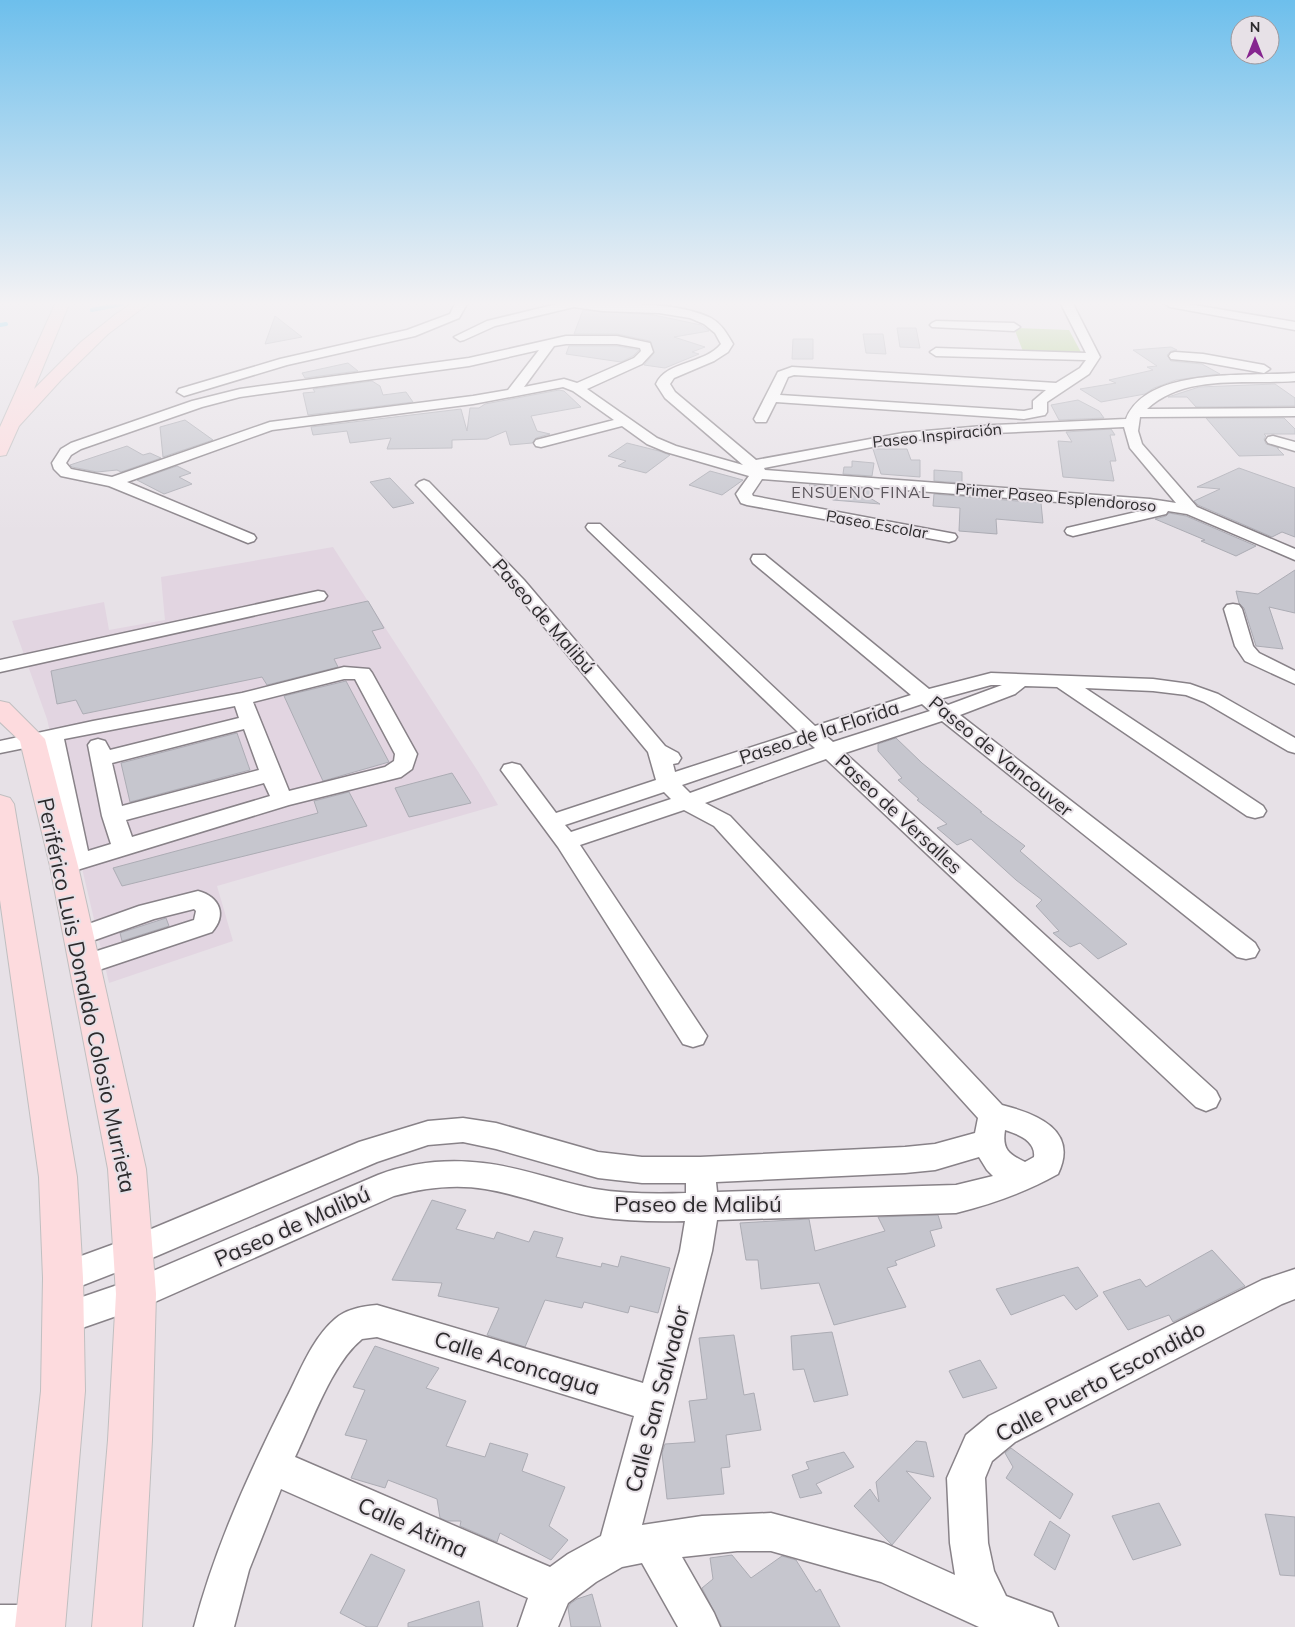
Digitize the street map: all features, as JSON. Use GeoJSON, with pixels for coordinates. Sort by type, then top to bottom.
{"type":"FeatureCollection","features":[{"type":"Feature","properties":{"kind":"main road"},"geometry":{"type":"LineString","coordinates":[[0,451],[29,380]]}},
{"type":"Feature","properties":{"kind":"main road"},"geometry":{"type":"LineString","coordinates":[[9,426],[52,380]]}},
{"type":"Feature","properties":{"kind":"main road"},"geometry":{"type":"LineString","coordinates":[[0,708],[28,740]]}},
{"type":"Feature","properties":{"kind":"main road","name":"Periférico Luis Donaldo Colosio Murrieta"},"geometry":{"type":"LineString","coordinates":[[28,740],[71,864],[81,951],[127,1169],[136,1294],[129,1450],[117,1627]]}},
{"type":"Feature","properties":{"kind":"main road"},"geometry":{"type":"LineString","coordinates":[[0,804],[58,1177],[63,1278],[63,1391],[40,1626]]}},
{"type":"Feature","properties":{"kind":"street"},"geometry":{"type":"LineString","coordinates":[[184,392],[224,380]]}},
{"type":"Feature","properties":{"kind":"street","name":"Primer Paseo Esplendoroso"},"geometry":{"type":"LineString","coordinates":[[310,380],[219,398],[76,446],[66,452],[61,458],[59,463],[61,469],[79,477],[113,482],[270,426],[512,393],[564,383],[578,388],[652,441],[671,449],[757,470],[1150,504],[1191,510]]}},
{"type":"Feature","properties":{"kind":"street"},"geometry":{"type":"LineString","coordinates":[[512,393],[522,380]]}},
{"type":"Feature","properties":{"kind":"street"},"geometry":{"type":"LineString","coordinates":[[578,388],[596,380]]}},
{"type":"Feature","properties":{"kind":"street"},"geometry":{"type":"LineString","coordinates":[[665,380],[664,384],[670,395],[757,470]]}},
{"type":"Feature","properties":{"kind":"street"},"geometry":{"type":"LineString","coordinates":[[761,419],[781,380]]}},
{"type":"Feature","properties":{"kind":"street"},"geometry":{"type":"LineString","coordinates":[[939,380],[1058,387]]}},
{"type":"Feature","properties":{"kind":"street"},"geometry":{"type":"LineString","coordinates":[[772,398],[1024,415],[1038,408],[1058,387],[1070,380]]}},
{"type":"Feature","properties":{"kind":"street"},"geometry":{"type":"LineString","coordinates":[[1222,380],[1182,385],[1165,390],[1153,397],[1133,418],[1130,432],[1135,445],[1191,510],[1295,555]]}},
{"type":"Feature","properties":{"kind":"street"},"geometry":{"type":"LineString","coordinates":[[1022,385],[1038,408]]}},
{"type":"Feature","properties":{"kind":"street","name":"Paseo Inspiración"},"geometry":{"type":"LineString","coordinates":[[757,470],[903,437],[1133,418],[1295,412]]}},
{"type":"Feature","properties":{"kind":"street"},"geometry":{"type":"LineString","coordinates":[[541,443],[623,422]]}},
{"type":"Feature","properties":{"kind":"street"},"geometry":{"type":"LineString","coordinates":[[1274,440],[1295,447]]}},
{"type":"Feature","properties":{"kind":"street","name":"Paseo Escolar"},"geometry":{"type":"LineString","coordinates":[[757,470],[744,494],[747,500],[752,502],[949,537]]}},
{"type":"Feature","properties":{"kind":"street"},"geometry":{"type":"LineString","coordinates":[[113,482],[248,538]]}},
{"type":"Feature","properties":{"kind":"street","name":"Paseo de Malibú"},"geometry":{"type":"LineString","coordinates":[[424,485],[518,584],[658,752],[695,772],[714,792],[722,821]]}},
{"type":"Feature","properties":{"kind":"street"},"geometry":{"type":"LineString","coordinates":[[1072,531],[1173,508]]}},
{"type":"Feature","properties":{"kind":"street","name":"Paseo de Versalles"},"geometry":{"type":"LineString","coordinates":[[594,527],[812,734],[1206,1099]]}},
{"type":"Feature","properties":{"kind":"street","name":"Paseo de Vancouver"},"geometry":{"type":"LineString","coordinates":[[759,559],[927,696],[945,713],[1246,950]]}},
{"type":"Feature","properties":{"kind":"street"},"geometry":{"type":"LineString","coordinates":[[0,666],[318,596]]}},
{"type":"Feature","properties":{"kind":"street"},"geometry":{"type":"LineString","coordinates":[[1232,609],[1244,646],[1252,657],[1295,678]]}},
{"type":"Feature","properties":{"kind":"street"},"geometry":{"type":"LineString","coordinates":[[28,740],[242,699],[344,673],[362,674],[406,754],[404,764],[393,772],[282,800],[71,864]]}},
{"type":"Feature","properties":{"kind":"street","name":"Paseo de la Florida"},"geometry":{"type":"LineString","coordinates":[[551,822],[668,783],[695,772],[927,696],[991,678],[1015,684],[1060,681],[1153,685],[1190,690],[1211,698],[1295,747]]}},
{"type":"Feature","properties":{"kind":"street"},"geometry":{"type":"LineString","coordinates":[[1060,681],[1255,811]]}},
{"type":"Feature","properties":{"kind":"street","name":"Paseo de la Florida"},"geometry":{"type":"LineString","coordinates":[[566,842],[686,802],[831,750],[945,713],[1015,684]]}},
{"type":"Feature","properties":{"kind":"street"},"geometry":{"type":"LineString","coordinates":[[242,699],[282,800]]}},
{"type":"Feature","properties":{"kind":"street"},"geometry":{"type":"LineString","coordinates":[[101,758],[251,721]]}},
{"type":"Feature","properties":{"kind":"street"},"geometry":{"type":"LineString","coordinates":[[93,727],[112,816],[124,848]]}},
{"type":"Feature","properties":{"kind":"street","name":"Paseo de Malibú"},"geometry":{"type":"LineString","coordinates":[[658,752],[668,783],[686,802],[722,821],[991,1129]]}},
{"type":"Feature","properties":{"kind":"street"},"geometry":{"type":"LineString","coordinates":[[512,770],[566,842],[693,1036]]}},
{"type":"Feature","properties":{"kind":"street"},"geometry":{"type":"LineString","coordinates":[[112,816],[272,774]]}},
{"type":"Feature","properties":{"kind":"street","name":"Paseo de Malibú"},"geometry":{"type":"LineString","coordinates":[[62,1320],[136,1294],[389,1184],[415,1177],[470,1174],[605,1204],[654,1208],[956,1199],[999,1189],[1027,1177],[1047,1165],[1049,1150],[1042,1136],[1020,1122],[991,1129],[935,1157],[700,1170],[642,1170],[598,1165],[496,1136],[463,1130],[428,1133],[370,1152],[134,1251],[63,1278]]}},
{"type":"Feature","properties":{"kind":"street"},"geometry":{"type":"LineString","coordinates":[[991,1129],[991,1155],[1002,1167],[1027,1177]]}},
{"type":"Feature","properties":{"kind":"street"},"geometry":{"type":"LineString","coordinates":[[370,1152],[389,1184]]}},
{"type":"Feature","properties":{"kind":"street","name":"Calle San Salvador"},"geometry":{"type":"LineString","coordinates":[[634,1545],[656,1405],[696,1251],[703,1206],[700,1170]]}},
{"type":"Feature","properties":{"kind":"street","name":"Calle Puerto Escondido"},"geometry":{"type":"LineString","coordinates":[[996,1619],[975,1575],[968,1543],[966,1478],[979,1448],[1002,1429],[1274,1291],[1295,1284]]}},
{"type":"Feature","properties":{"kind":"street","name":"Calle Aconcagua"},"geometry":{"type":"LineString","coordinates":[[272,1466],[328,1354],[349,1328],[360,1323],[377,1322],[656,1405]]}},
{"type":"Feature","properties":{"kind":"street"},"geometry":{"type":"LineString","coordinates":[[214,1627],[236,1548],[272,1466]]}},
{"type":"Feature","properties":{"kind":"street","name":"Calle Atima"},"geometry":{"type":"LineString","coordinates":[[272,1466],[554,1589]]}},
{"type":"Feature","properties":{"kind":"street"},"geometry":{"type":"LineString","coordinates":[[538,1627],[543,1611],[554,1589],[582,1568],[634,1545],[737,1532],[771,1532],[884,1563],[996,1619],[1038,1627]]}},
{"type":"Feature","properties":{"kind":"street"},"geometry":{"type":"LineString","coordinates":[[634,1545],[700,1627]]}},
{"type":"Feature","properties":{"kind":"street"},"geometry":{"type":"LineString","coordinates":[[0,1625],[40,1626]]}},
{"type":"Feature","properties":{"kind":"shaded area"},"geometry":{"type":"Polygon","coordinates":[[[333,547],[498,805],[217,886],[233,941],[109,983],[47,719],[12,621],[104,602],[109,630],[165,620],[161,577],[333,547]]]}},
{"type":"Feature","properties":{"kind":"building"},"geometry":{"type":"Polygon","coordinates":[[[1109,380],[1177,380],[1154,388],[1145,394],[1101,402],[1080,389],[1116,383],[1109,380]]]}},
{"type":"Feature","properties":{"kind":"building"},"geometry":{"type":"Polygon","coordinates":[[[372,381],[380,386],[383,395],[406,392],[413,402],[308,415],[303,393],[315,392],[313,389],[372,381]]]}},
{"type":"Feature","properties":{"kind":"building"},"geometry":{"type":"Polygon","coordinates":[[[1275,384],[1295,398],[1295,406],[1196,407],[1187,397],[1168,397],[1199,387],[1275,384]]]}},
{"type":"Feature","properties":{"kind":"building"},"geometry":{"type":"Polygon","coordinates":[[[559,390],[564,391],[581,407],[531,416],[537,431],[550,434],[536,438],[532,443],[510,445],[506,431],[487,439],[452,440],[452,448],[387,449],[391,438],[350,443],[347,431],[313,435],[311,427],[461,409],[467,431],[470,408],[479,408],[485,404],[559,390]]]}},
{"type":"Feature","properties":{"kind":"building"},"geometry":{"type":"Polygon","coordinates":[[[1078,400],[1099,411],[1104,418],[1059,420],[1051,405],[1078,400]]]}},
{"type":"Feature","properties":{"kind":"building"},"geometry":{"type":"Polygon","coordinates":[[[1206,418],[1284,418],[1295,429],[1295,434],[1264,434],[1266,436],[1264,439],[1266,444],[1279,448],[1277,448],[1284,455],[1239,456],[1206,418]]]}},
{"type":"Feature","properties":{"kind":"building"},"geometry":{"type":"Polygon","coordinates":[[[185,420],[213,440],[163,457],[160,427],[185,420]]]}},
{"type":"Feature","properties":{"kind":"building"},"geometry":{"type":"Polygon","coordinates":[[[1111,429],[1115,435],[1110,435],[1116,461],[1110,461],[1114,481],[1063,477],[1058,441],[1072,442],[1066,432],[1111,429]]]}},
{"type":"Feature","properties":{"kind":"building"},"geometry":{"type":"Polygon","coordinates":[[[627,443],[670,455],[646,473],[618,466],[626,461],[608,456],[627,443]]]}},
{"type":"Feature","properties":{"kind":"building"},"geometry":{"type":"Polygon","coordinates":[[[127,446],[143,455],[150,453],[161,458],[121,472],[117,470],[97,472],[70,465],[127,446]]]}},
{"type":"Feature","properties":{"kind":"building"},"geometry":{"type":"Polygon","coordinates":[[[873,449],[907,449],[911,460],[920,460],[920,477],[881,474],[873,449]]]}},
{"type":"Feature","properties":{"kind":"building"},"geometry":{"type":"Polygon","coordinates":[[[852,461],[874,463],[872,476],[843,474],[844,467],[852,467],[852,461]]]}},
{"type":"Feature","properties":{"kind":"building"},"geometry":{"type":"Polygon","coordinates":[[[177,466],[191,473],[179,477],[192,484],[164,494],[137,480],[177,466]]]}},
{"type":"Feature","properties":{"kind":"building"},"geometry":{"type":"Polygon","coordinates":[[[1239,468],[1295,488],[1295,537],[1282,532],[1272,537],[1198,505],[1194,501],[1220,489],[1197,487],[1239,468]]]}},
{"type":"Feature","properties":{"kind":"building"},"geometry":{"type":"Polygon","coordinates":[[[934,470],[962,472],[962,483],[934,481],[934,470]]]}},
{"type":"Feature","properties":{"kind":"building"},"geometry":{"type":"Polygon","coordinates":[[[710,471],[743,480],[722,495],[689,485],[710,471]]]}},
{"type":"Feature","properties":{"kind":"building"},"geometry":{"type":"Polygon","coordinates":[[[390,478],[414,503],[393,508],[370,482],[390,478]]]}},
{"type":"Feature","properties":{"kind":"building"},"geometry":{"type":"Polygon","coordinates":[[[809,485],[871,489],[870,498],[880,504],[833,500],[809,485]]]}},
{"type":"Feature","properties":{"kind":"building"},"geometry":{"type":"Polygon","coordinates":[[[934,494],[1041,503],[1043,523],[996,519],[997,534],[959,531],[960,508],[933,506],[934,494]]]}},
{"type":"Feature","properties":{"kind":"building"},"geometry":{"type":"Polygon","coordinates":[[[1169,513],[1186,516],[1256,546],[1236,556],[1201,541],[1205,540],[1155,519],[1166,516],[1169,513]]]}},
{"type":"Feature","properties":{"kind":"building"},"geometry":{"type":"Polygon","coordinates":[[[1295,570],[1295,613],[1269,607],[1283,649],[1256,646],[1244,608],[1239,603],[1236,591],[1258,594],[1295,570]]]}},
{"type":"Feature","properties":{"kind":"building"},"geometry":{"type":"Polygon","coordinates":[[[368,601],[384,628],[372,631],[381,648],[334,659],[338,667],[267,685],[262,677],[83,714],[76,700],[57,704],[51,671],[368,601]]]}},
{"type":"Feature","properties":{"kind":"building"},"geometry":{"type":"Polygon","coordinates":[[[346,681],[389,762],[323,781],[284,696],[346,681]]]}},
{"type":"Feature","properties":{"kind":"building"},"geometry":{"type":"Polygon","coordinates":[[[237,733],[250,770],[130,802],[121,763],[237,733]]]}},
{"type":"Feature","properties":{"kind":"building"},"geometry":{"type":"Polygon","coordinates":[[[896,738],[922,763],[982,812],[980,812],[1025,846],[1020,851],[1127,944],[1098,959],[1080,943],[1070,947],[1053,933],[1059,931],[1036,906],[1042,900],[1016,880],[971,839],[957,845],[937,828],[947,824],[917,800],[919,799],[898,780],[902,778],[878,751],[878,744],[896,738]]]}},
{"type":"Feature","properties":{"kind":"building"},"geometry":{"type":"Polygon","coordinates":[[[452,773],[471,803],[409,817],[395,788],[452,773]]]}},
{"type":"Feature","properties":{"kind":"building"},"geometry":{"type":"Polygon","coordinates":[[[349,792],[367,826],[122,886],[113,868],[318,813],[314,801],[349,792]]]}},
{"type":"Feature","properties":{"kind":"building"},"geometry":{"type":"Polygon","coordinates":[[[166,918],[169,926],[122,941],[120,933],[166,918]]]}},
{"type":"Feature","properties":{"kind":"building"},"geometry":{"type":"Polygon","coordinates":[[[432,1200],[466,1210],[456,1229],[494,1239],[497,1232],[529,1242],[534,1231],[563,1238],[556,1257],[601,1267],[602,1263],[618,1267],[621,1256],[670,1268],[658,1313],[630,1306],[628,1313],[584,1302],[582,1308],[545,1300],[525,1347],[487,1335],[499,1308],[438,1296],[442,1283],[392,1280],[432,1200]]]}},
{"type":"Feature","properties":{"kind":"building"},"geometry":{"type":"Polygon","coordinates":[[[938,1215],[942,1228],[930,1231],[935,1246],[895,1261],[897,1265],[887,1268],[906,1307],[834,1325],[819,1283],[761,1289],[758,1260],[746,1260],[740,1223],[809,1219],[815,1251],[885,1231],[878,1217],[938,1215]]]}},
{"type":"Feature","properties":{"kind":"building"},"geometry":{"type":"Polygon","coordinates":[[[1212,1250],[1245,1286],[1173,1322],[1169,1315],[1128,1330],[1103,1292],[1140,1279],[1146,1287],[1212,1250]]]}},
{"type":"Feature","properties":{"kind":"building"},"geometry":{"type":"Polygon","coordinates":[[[1078,1267],[1098,1296],[1076,1310],[1064,1295],[1011,1315],[996,1289],[1078,1267]]]}},
{"type":"Feature","properties":{"kind":"building"},"geometry":{"type":"Polygon","coordinates":[[[832,1332],[848,1395],[814,1402],[804,1369],[793,1370],[791,1336],[832,1332]]]}},
{"type":"Feature","properties":{"kind":"building"},"geometry":{"type":"Polygon","coordinates":[[[734,1335],[744,1395],[754,1393],[761,1430],[726,1435],[730,1467],[721,1468],[724,1494],[667,1499],[662,1453],[665,1444],[695,1442],[689,1401],[707,1399],[699,1338],[734,1335]]]}},
{"type":"Feature","properties":{"kind":"building"},"geometry":{"type":"Polygon","coordinates":[[[375,1346],[439,1368],[426,1388],[466,1401],[446,1446],[485,1457],[490,1443],[528,1454],[522,1471],[565,1487],[549,1526],[568,1540],[551,1560],[500,1533],[497,1542],[460,1526],[461,1521],[447,1521],[440,1518],[437,1499],[388,1480],[385,1488],[351,1478],[367,1440],[345,1435],[365,1390],[353,1387],[375,1346]]]}},
{"type":"Feature","properties":{"kind":"building"},"geometry":{"type":"Polygon","coordinates":[[[980,1360],[997,1388],[963,1398],[949,1371],[980,1360]]]}},
{"type":"Feature","properties":{"kind":"building"},"geometry":{"type":"Polygon","coordinates":[[[916,1441],[926,1442],[934,1477],[906,1471],[931,1498],[892,1545],[854,1506],[870,1489],[879,1502],[876,1482],[916,1441]]]}},
{"type":"Feature","properties":{"kind":"building"},"geometry":{"type":"Polygon","coordinates":[[[1011,1448],[1073,1494],[1060,1519],[1006,1478],[1013,1467],[1005,1453],[1011,1448]]]}},
{"type":"Feature","properties":{"kind":"building"},"geometry":{"type":"Polygon","coordinates":[[[844,1452],[854,1467],[816,1484],[822,1493],[800,1498],[792,1475],[809,1469],[806,1462],[844,1452]]]}},
{"type":"Feature","properties":{"kind":"building"},"geometry":{"type":"Polygon","coordinates":[[[1159,1503],[1181,1545],[1133,1560],[1112,1516],[1159,1503]]]}},
{"type":"Feature","properties":{"kind":"building"},"geometry":{"type":"Polygon","coordinates":[[[1265,1514],[1295,1517],[1295,1576],[1280,1575],[1265,1514]]]}},
{"type":"Feature","properties":{"kind":"building"},"geometry":{"type":"Polygon","coordinates":[[[1050,1521],[1070,1535],[1055,1570],[1034,1555],[1050,1521]]]}},
{"type":"Feature","properties":{"kind":"building"},"geometry":{"type":"Polygon","coordinates":[[[371,1554],[405,1570],[377,1627],[367,1627],[340,1613],[371,1554]]]}},
{"type":"Feature","properties":{"kind":"building"},"geometry":{"type":"Polygon","coordinates":[[[732,1555],[751,1578],[782,1556],[796,1560],[816,1592],[820,1589],[840,1627],[722,1627],[702,1588],[713,1579],[710,1558],[732,1555]]]}},
{"type":"Feature","properties":{"kind":"building"},"geometry":{"type":"Polygon","coordinates":[[[592,1594],[601,1627],[571,1627],[568,1608],[570,1604],[577,1599],[592,1594]]]}},
{"type":"Feature","properties":{"kind":"building"},"geometry":{"type":"Polygon","coordinates":[[[479,1601],[483,1627],[408,1627],[408,1623],[479,1601]]]}},
{"type":"Feature","properties":{"kind":"district","name":"ENSUENO FINAL"},"geometry":{"type":"Point","coordinates":[861,492]}}]}
